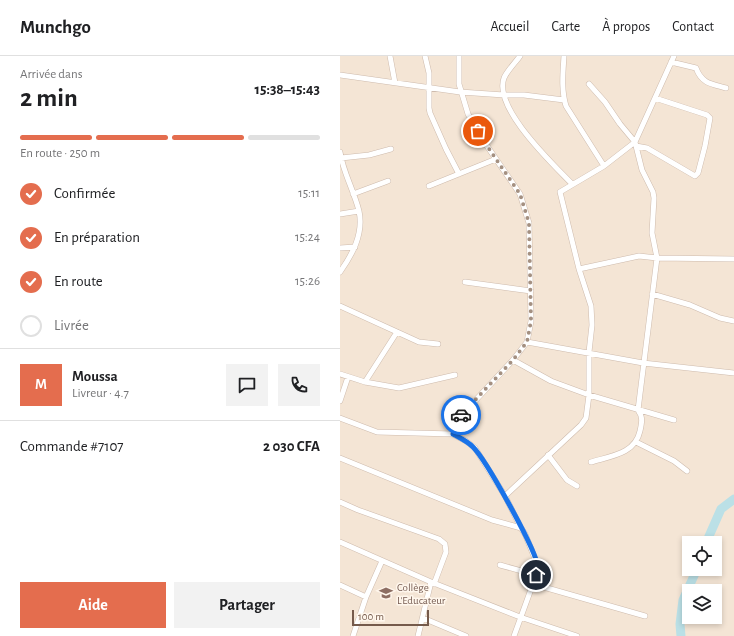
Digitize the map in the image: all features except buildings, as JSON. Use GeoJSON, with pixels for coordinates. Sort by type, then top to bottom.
{"type":"FeatureCollection","features":[{"type":"Feature","properties":{"kind":"street"},"geometry":{"type":"LineString","coordinates":[[390,56],[395,84]]}},
{"type":"Feature","properties":{"kind":"street"},"geometry":{"type":"LineString","coordinates":[[425,56],[429,73],[430,113],[459,174]]}},
{"type":"Feature","properties":{"kind":"street"},"geometry":{"type":"LineString","coordinates":[[453,434],[459,418],[513,360],[527,342],[531,321],[529,223],[520,194],[485,143],[471,119],[460,92],[458,78],[459,56]]}},
{"type":"Feature","properties":{"kind":"street"},"geometry":{"type":"LineString","coordinates":[[520,56],[503,80],[504,95],[509,110],[533,142],[572,184]]}},
{"type":"Feature","properties":{"kind":"street"},"geometry":{"type":"LineString","coordinates":[[564,56],[564,100],[566,106],[604,166]]}},
{"type":"Feature","properties":{"kind":"street"},"geometry":{"type":"LineString","coordinates":[[505,496],[581,425],[586,418],[589,395],[589,352],[592,325],[591,306],[579,269],[560,192],[604,166],[636,144],[674,56]]}},
{"type":"Feature","properties":{"kind":"street"},"geometry":{"type":"LineString","coordinates":[[671,62],[696,68],[699,76],[704,81],[726,88]]}},
{"type":"Feature","properties":{"kind":"street"},"geometry":{"type":"LineString","coordinates":[[340,75],[460,92],[524,95],[564,100]]}},
{"type":"Feature","properties":{"kind":"street"},"geometry":{"type":"LineString","coordinates":[[589,84],[636,144],[642,170],[653,192],[652,233],[657,258],[638,410],[642,416],[642,422],[636,442],[627,451],[591,462]]}},
{"type":"Feature","properties":{"kind":"street"},"geometry":{"type":"LineString","coordinates":[[636,144],[647,148],[696,176],[698,174],[710,118],[707,115],[655,98]]}},
{"type":"Feature","properties":{"kind":"street"},"geometry":{"type":"LineString","coordinates":[[340,272],[351,256],[360,232],[359,211],[340,155],[368,154],[391,149]]}},
{"type":"Feature","properties":{"kind":"street"},"geometry":{"type":"LineString","coordinates":[[429,186],[496,159]]}},
{"type":"Feature","properties":{"kind":"street"},"geometry":{"type":"LineString","coordinates":[[340,177],[347,176]]}},
{"type":"Feature","properties":{"kind":"street"},"geometry":{"type":"LineString","coordinates":[[353,194],[388,181]]}},
{"type":"Feature","properties":{"kind":"street"},"geometry":{"type":"LineString","coordinates":[[340,214],[359,211]]}},
{"type":"Feature","properties":{"kind":"street"},"geometry":{"type":"LineString","coordinates":[[340,248],[355,246]]}},
{"type":"Feature","properties":{"kind":"street"},"geometry":{"type":"LineString","coordinates":[[579,269],[640,256],[657,258],[734,259]]}},
{"type":"Feature","properties":{"kind":"street"},"geometry":{"type":"LineString","coordinates":[[465,282],[531,291]]}},
{"type":"Feature","properties":{"kind":"street"},"geometry":{"type":"LineString","coordinates":[[652,294],[690,305],[720,318],[734,321]]}},
{"type":"Feature","properties":{"kind":"street"},"geometry":{"type":"LineString","coordinates":[[340,306],[419,342],[438,344]]}},
{"type":"Feature","properties":{"kind":"street"},"geometry":{"type":"LineString","coordinates":[[365,382],[397,332]]}},
{"type":"Feature","properties":{"kind":"street"},"geometry":{"type":"LineString","coordinates":[[527,342],[589,352],[643,363],[734,373]]}},
{"type":"Feature","properties":{"kind":"street"},"geometry":{"type":"LineString","coordinates":[[513,360],[548,379],[589,395],[674,420]]}},
{"type":"Feature","properties":{"kind":"street"},"geometry":{"type":"LineString","coordinates":[[340,374],[348,378],[398,388],[455,375]]}},
{"type":"Feature","properties":{"kind":"street"},"geometry":{"type":"LineString","coordinates":[[340,401],[348,378]]}},
{"type":"Feature","properties":{"kind":"street"},"geometry":{"type":"LineString","coordinates":[[340,418],[377,432],[453,434],[475,448],[505,496],[525,534],[538,570],[514,636]]}},
{"type":"Feature","properties":{"kind":"street"},"geometry":{"type":"LineString","coordinates":[[636,442],[674,461],[687,471]]}},
{"type":"Feature","properties":{"kind":"street"},"geometry":{"type":"LineString","coordinates":[[548,455],[567,480],[577,486]]}},
{"type":"Feature","properties":{"kind":"street"},"geometry":{"type":"LineString","coordinates":[[340,458],[492,520],[521,528]]}},
{"type":"Feature","properties":{"kind":"street"},"geometry":{"type":"LineString","coordinates":[[340,502],[439,539],[445,544],[446,552],[433,583],[418,636]]}},
{"type":"Feature","properties":{"kind":"street"},"geometry":{"type":"LineString","coordinates":[[340,542],[433,583],[520,617],[577,636]]}},
{"type":"Feature","properties":{"kind":"street"},"geometry":{"type":"LineString","coordinates":[[353,636],[366,597],[382,561]]}},
{"type":"Feature","properties":{"kind":"street"},"geometry":{"type":"LineString","coordinates":[[500,565],[536,575]]}},
{"type":"Feature","properties":{"kind":"street"},"geometry":{"type":"LineString","coordinates":[[533,584],[645,616]]}},
{"type":"Feature","properties":{"kind":"street"},"geometry":{"type":"LineString","coordinates":[[340,585],[366,597]]}},
{"type":"Feature","properties":{"kind":"street"},"geometry":{"type":"LineString","coordinates":[[422,618],[457,634],[466,636]]}},
{"type":"Feature","properties":{"kind":"shaded area"},"geometry":{"type":"Polygon","coordinates":[[[340,56],[734,56],[734,636],[340,636],[340,56]]]}},
{"type":"Feature","properties":{"kind":"waterway"},"geometry":{"type":"LineString","coordinates":[[709,536],[721,509],[734,499]]}},
{"type":"Feature","properties":{"kind":"waterway"},"geometry":{"type":"LineString","coordinates":[[681,636],[680,624],[683,600],[694,576]]}},
{"type":"Feature","properties":{"kind":"way so far"},"geometry":{"type":"LineString","coordinates":[[461,415],[513,360],[527,342],[531,321],[529,223],[520,194],[478,131]]}},
{"type":"Feature","properties":{"kind":"place","name":"Collège L'Educateur"},"geometry":{"type":"Point","coordinates":[386,593]}},
{"type":"Feature","properties":{"kind":"route"},"geometry":{"type":"LineString","coordinates":[[461,415],[457,421],[453,434],[475,448],[505,496],[525,534],[534,556],[538,570],[536,575]]}}]}
